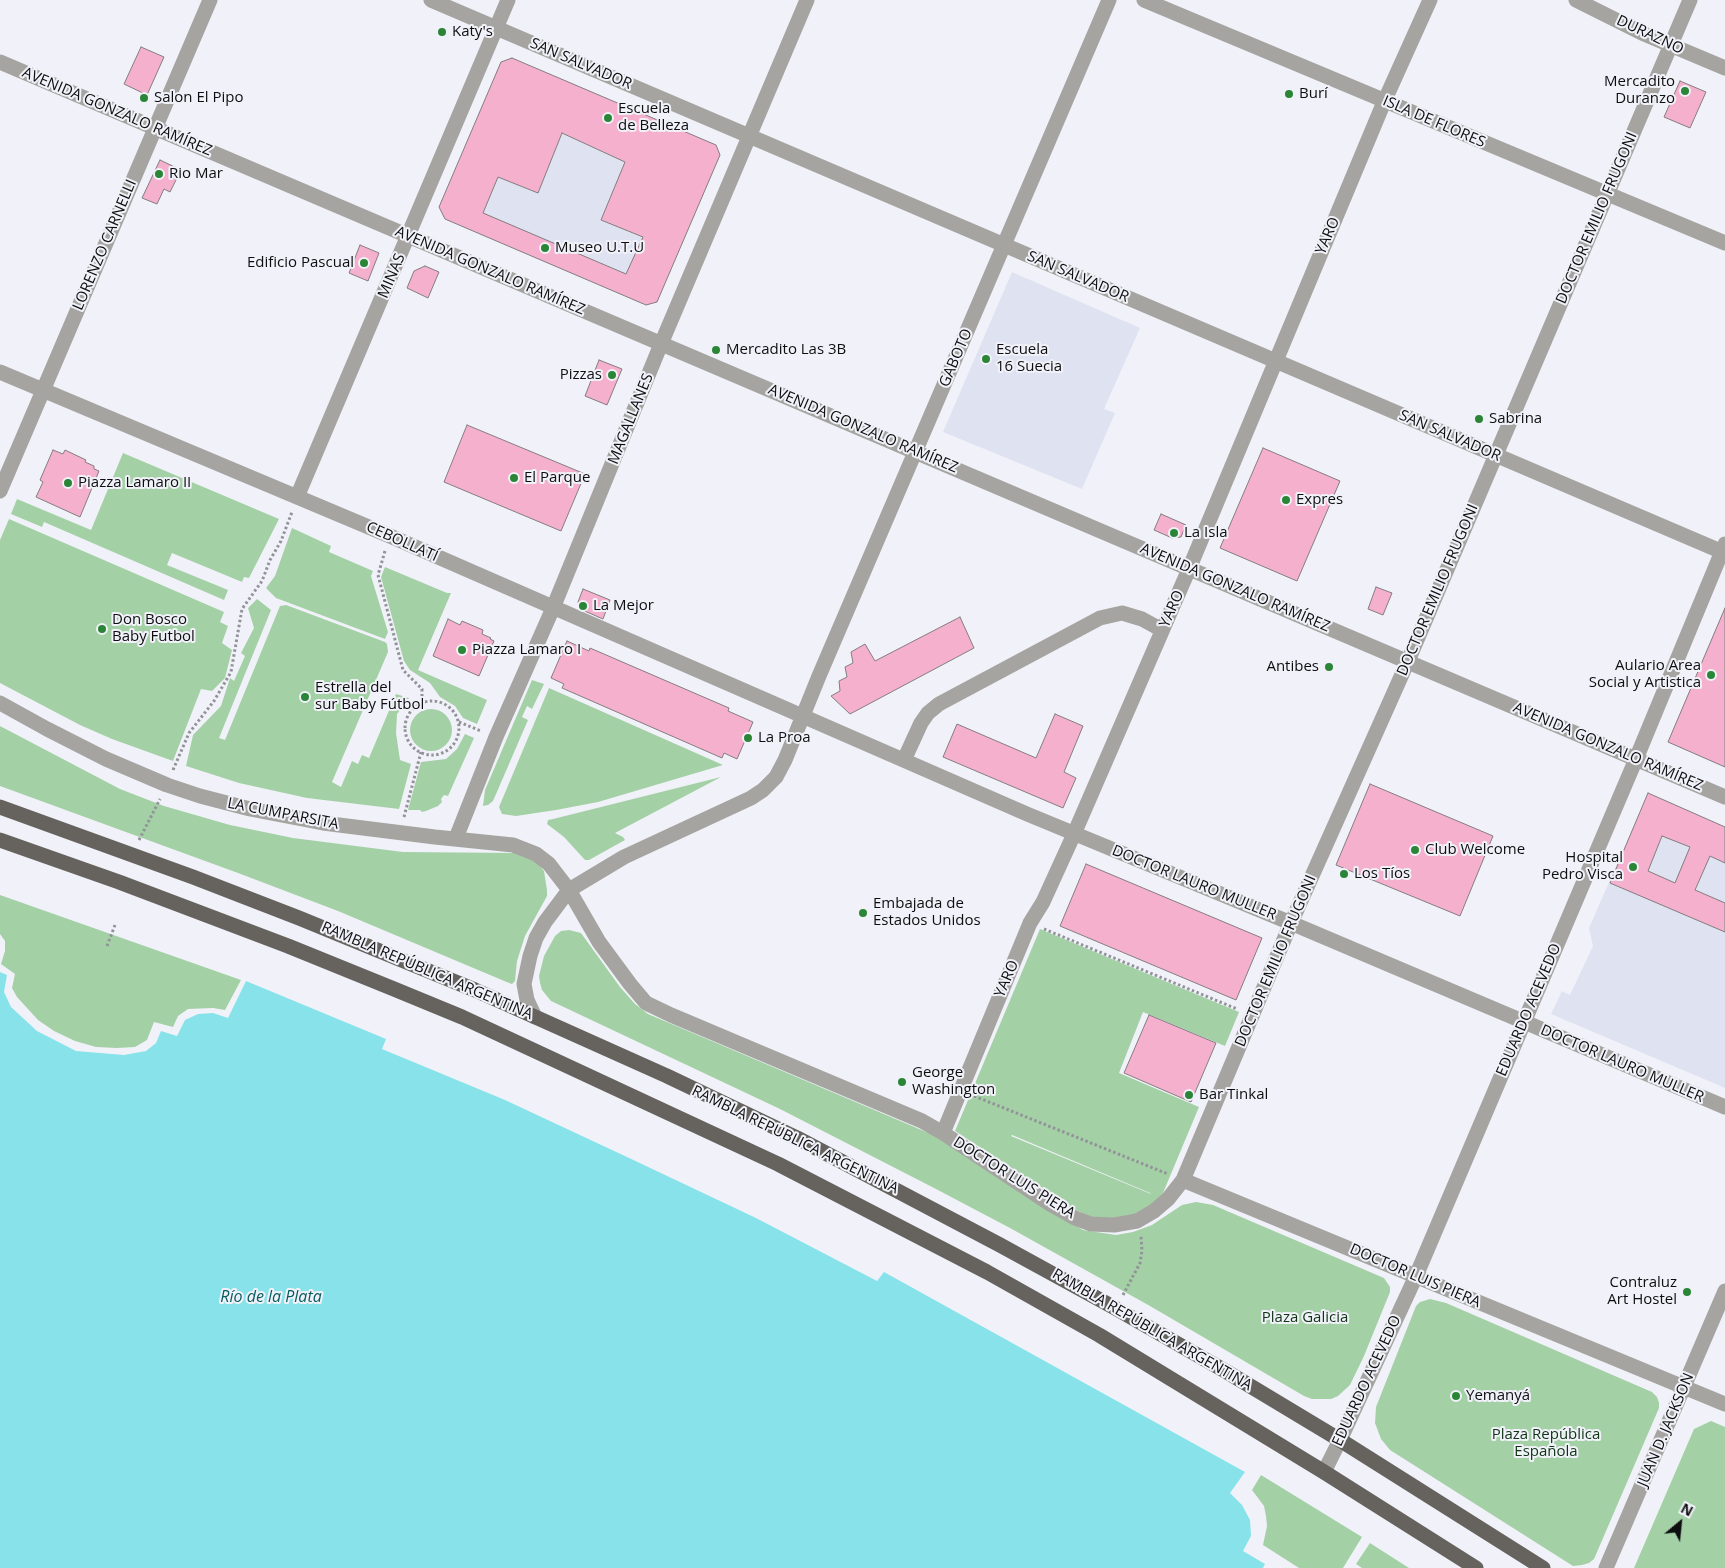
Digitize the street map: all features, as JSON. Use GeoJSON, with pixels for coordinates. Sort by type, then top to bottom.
{"type":"FeatureCollection","features":[{"type":"Feature","properties":{"kind":"main road","name":"RAMBLA REPÚBLICA ARGENTINA"},"geometry":{"type":"LineString","coordinates":[[0,807],[132,853],[300,918],[475,990],[667,1076],[797,1138],[924,1204],[1115,1308],[1227,1372],[1340,1440],[1543,1568]]}},
{"type":"Feature","properties":{"kind":"main road","name":"RAMBLA REPÚBLICA ARGENTINA"},"geometry":{"type":"LineString","coordinates":[[0,840],[119,882],[394,989],[496,1033],[778,1164],[987,1272],[1099,1336],[1324,1472],[1476,1568]]}},
{"type":"Feature","properties":{"kind":"street","name":"LORENZO CARNELLI"},"geometry":{"type":"LineString","coordinates":[[0,491],[210,0]]}},
{"type":"Feature","properties":{"kind":"street","name":"SAN SALVADOR"},"geometry":{"type":"LineString","coordinates":[[431,0],[1495,455],[1724,549]]}},
{"type":"Feature","properties":{"kind":"street","name":"MINAS"},"geometry":{"type":"LineString","coordinates":[[297,497],[508,0]]}},
{"type":"Feature","properties":{"kind":"street","name":"MAGALLANES"},"geometry":{"type":"LineString","coordinates":[[456,838],[496,737],[553,608],[661,344],[807,0]]}},
{"type":"Feature","properties":{"kind":"street","name":"GABOTO"},"geometry":{"type":"LineString","coordinates":[[569,890],[624,857],[751,798],[764,790],[776,777],[785,760],[802,715],[1109,0]]}},
{"type":"Feature","properties":{"kind":"street","name":"ISLA DE FLORES"},"geometry":{"type":"LineString","coordinates":[[1144,0],[1725,243]]}},
{"type":"Feature","properties":{"kind":"street","name":"YARO"},"geometry":{"type":"LineString","coordinates":[[943,1133],[1030,923],[1074,834],[1189,569],[1384,102],[1430,0]]}},
{"type":"Feature","properties":{"kind":"street","name":"DURAZNO"},"geometry":{"type":"LineString","coordinates":[[1576,0],[1670,45],[1725,68]]}},
{"type":"Feature","properties":{"kind":"street","name":"DOCTOR EMILIO FRUGONI"},"geometry":{"type":"LineString","coordinates":[[1183,1180],[1291,923],[1408,661],[1690,0]]}},
{"type":"Feature","properties":{"kind":"street","name":"AVENIDA GONZALO RAMÍREZ"},"geometry":{"type":"LineString","coordinates":[[0,62],[1725,797]]}},
{"type":"Feature","properties":{"kind":"street","name":"CEBOLLATÍ"},"geometry":{"type":"LineString","coordinates":[[0,372],[390,536],[802,715]]}},
{"type":"Feature","properties":{"kind":"street","name":"EDUARDO ACEVEDO"},"geometry":{"type":"LineString","coordinates":[[1324,1472],[1416,1276],[1724,549]]}},
{"type":"Feature","properties":{"kind":"street"},"geometry":{"type":"LineString","coordinates":[[904,760],[921,723],[928,713],[939,704],[1100,618],[1122,614],[1142,619],[1162,630]]}},
{"type":"Feature","properties":{"kind":"street","name":"LA CUMPARSITA"},"geometry":{"type":"LineString","coordinates":[[0,703],[106,759],[167,785],[200,796],[250,809],[323,823],[514,845],[536,854],[550,864],[569,890]]}},
{"type":"Feature","properties":{"kind":"street","name":"DOCTOR LAURO MULLER"},"geometry":{"type":"LineString","coordinates":[[802,715],[1074,834],[1291,923],[1523,1023],[1725,1107]]}},
{"type":"Feature","properties":{"kind":"street"},"geometry":{"type":"LineString","coordinates":[[535,1016],[527,1000],[524,984],[530,956],[536,938],[545,922],[569,890]]}},
{"type":"Feature","properties":{"kind":"street","name":"DOCTOR LUIS PIERA"},"geometry":{"type":"LineString","coordinates":[[569,890],[599,942],[646,1003],[671,1016],[905,1114],[943,1133],[1050,1204],[1075,1218],[1091,1224],[1137,1221],[1154,1212],[1183,1180],[1725,1404]]}},
{"type":"Feature","properties":{"kind":"street","name":"JUAN D. JACKSON"},"geometry":{"type":"LineString","coordinates":[[1606,1568],[1725,1291]]}},
{"type":"Feature","properties":{"kind":"path"},"geometry":{"type":"LineString","coordinates":[[132,853],[167,785],[189,733],[214,702],[231,672],[242,609],[262,581],[270,560],[281,541],[297,497]]}},
{"type":"Feature","properties":{"kind":"path"},"geometry":{"type":"LineString","coordinates":[[390,536],[378,576],[403,670],[422,689],[422,703]]}},
{"type":"Feature","properties":{"kind":"path"},"geometry":{"type":"LineString","coordinates":[[431,701],[440,702],[449,707],[459,722],[457,739],[446,752],[437,754],[429,755],[420,752],[413,747],[405,732],[406,722],[414,707],[431,701]]}},
{"type":"Feature","properties":{"kind":"path"},"geometry":{"type":"LineString","coordinates":[[459,722],[496,737]]}},
{"type":"Feature","properties":{"kind":"path"},"geometry":{"type":"LineString","coordinates":[[402,833],[405,809],[420,752]]}},
{"type":"Feature","properties":{"kind":"path"},"geometry":{"type":"LineString","coordinates":[[1030,923],[1252,1015]]}},
{"type":"Feature","properties":{"kind":"path"},"geometry":{"type":"LineString","coordinates":[[107,946],[115,925]]}},
{"type":"Feature","properties":{"kind":"path"},"geometry":{"type":"LineString","coordinates":[[960,1091],[1183,1180]]}},
{"type":"Feature","properties":{"kind":"path"},"geometry":{"type":"LineString","coordinates":[[1115,1308],[1140,1263],[1143,1239],[1137,1221]]}},
{"type":"Feature","properties":{"kind":"shaded area"},"geometry":{"type":"Polygon","coordinates":[[[512,58],[716,145],[720,155],[657,302],[646,305],[445,219],[439,207],[501,62],[512,58]]]}},
{"type":"Feature","properties":{"kind":"shaded area"},"geometry":{"type":"Polygon","coordinates":[[[1012,272],[1140,328],[1104,409],[1115,413],[1082,489],[943,432],[1012,272]]]}},
{"type":"Feature","properties":{"kind":"shaded area"},"geometry":{"type":"Polygon","coordinates":[[[1648,793],[1725,827],[1725,1088],[1551,1014],[1562,991],[1570,995],[1593,946],[1589,928],[1648,793]]]}},
{"type":"Feature","properties":{"kind":"green space"},"geometry":{"type":"Polygon","coordinates":[[[123,453],[279,519],[249,578],[244,577],[242,582],[172,553],[167,565],[228,590],[224,600],[44,522],[42,527],[11,514],[17,499],[91,530],[123,453]]]}},
{"type":"Feature","properties":{"kind":"green space"},"geometry":{"type":"Polygon","coordinates":[[[9,519],[224,612],[220,622],[228,626],[222,643],[232,650],[225,678],[212,691],[201,689],[173,761],[112,739],[80,725],[0,683],[0,540],[9,519]]]}},
{"type":"Feature","properties":{"kind":"green space"},"geometry":{"type":"Polygon","coordinates":[[[292,528],[331,546],[329,552],[373,571],[371,576],[388,632],[385,639],[276,598],[266,588],[275,576],[292,528]]]}},
{"type":"Feature","properties":{"kind":"green space"},"geometry":{"type":"Polygon","coordinates":[[[385,567],[451,593],[418,670],[487,700],[477,724],[463,718],[455,706],[440,697],[430,683],[410,670],[404,661],[381,577],[385,567]]]}},
{"type":"Feature","properties":{"kind":"green space"},"geometry":{"type":"Polygon","coordinates":[[[257,599],[271,610],[219,738],[225,740],[280,606],[286,605],[385,642],[388,652],[332,782],[341,787],[352,761],[358,764],[362,755],[369,758],[396,694],[409,698],[397,714],[396,733],[400,760],[411,764],[399,809],[307,798],[239,783],[186,766],[193,735],[221,706],[230,678],[234,681],[245,656],[241,653],[254,628],[248,608],[257,599]]]}},
{"type":"Feature","properties":{"kind":"green space"},"geometry":{"type":"Polygon","coordinates":[[[532,680],[544,684],[532,709],[527,706],[522,717],[528,720],[493,801],[483,806],[485,790],[532,680]]]}},
{"type":"Feature","properties":{"kind":"green space"},"geometry":{"type":"Polygon","coordinates":[[[549,688],[723,765],[598,802],[516,816],[502,814],[499,807],[549,688]]]}},
{"type":"Feature","properties":{"kind":"green space"},"geometry":{"type":"Polygon","coordinates":[[[431,709],[446,715],[452,730],[446,745],[431,751],[416,745],[410,730],[416,715],[431,709]]]}},
{"type":"Feature","properties":{"kind":"green space"},"geometry":{"type":"Polygon","coordinates":[[[0,726],[120,789],[164,806],[230,825],[293,838],[403,852],[517,853],[527,856],[544,871],[547,896],[525,936],[517,961],[515,981],[512,984],[509,983],[338,911],[0,786],[0,726]]]}},
{"type":"Feature","properties":{"kind":"green space"},"geometry":{"type":"Polygon","coordinates":[[[465,734],[474,738],[448,796],[444,795],[441,799],[442,802],[438,806],[426,811],[408,810],[421,762],[446,759],[457,749],[465,734]]]}},
{"type":"Feature","properties":{"kind":"green space"},"geometry":{"type":"Polygon","coordinates":[[[721,777],[615,833],[625,840],[589,860],[585,860],[564,837],[547,824],[548,820],[721,777]]]}},
{"type":"Feature","properties":{"kind":"green space"},"geometry":{"type":"Polygon","coordinates":[[[0,895],[241,980],[225,1010],[213,1008],[188,1009],[178,1016],[173,1027],[154,1022],[147,1040],[135,1047],[96,1047],[75,1041],[54,1031],[38,1020],[17,997],[12,988],[15,974],[1,964],[5,951],[5,941],[0,934],[0,895]]]}},
{"type":"Feature","properties":{"kind":"green space"},"geometry":{"type":"Polygon","coordinates":[[[1040,929],[1239,1012],[1225,1046],[1143,1012],[1119,1073],[1199,1107],[1163,1193],[1154,1204],[1131,1217],[1097,1219],[1078,1211],[955,1131],[1040,929]],[[1012,1135],[1011,1136],[1151,1194],[1012,1135]]]}},
{"type":"Feature","properties":{"kind":"green space","name":"Plaza Galicia"},"geometry":{"type":"Polygon","coordinates":[[[569,930],[581,933],[620,987],[635,1004],[648,1014],[931,1134],[1083,1230],[1116,1235],[1133,1232],[1152,1225],[1182,1205],[1196,1202],[1213,1205],[1384,1278],[1390,1287],[1390,1292],[1350,1385],[1338,1396],[1331,1399],[1312,1399],[1304,1396],[1150,1306],[936,1189],[780,1109],[551,1001],[542,990],[540,983],[539,976],[544,956],[555,936],[561,931],[569,930]]]}},
{"type":"Feature","properties":{"kind":"green space","name":"Plaza República Española"},"geometry":{"type":"Polygon","coordinates":[[[1430,1299],[1446,1303],[1652,1392],[1657,1397],[1659,1408],[1594,1559],[1589,1563],[1573,1566],[1390,1450],[1381,1439],[1375,1423],[1376,1407],[1416,1306],[1420,1302],[1430,1299]]]}},
{"type":"Feature","properties":{"kind":"green space"},"geometry":{"type":"Polygon","coordinates":[[[1711,1421],[1725,1427],[1725,1568],[1634,1568],[1694,1429],[1711,1421]]]}},
{"type":"Feature","properties":{"kind":"green space"},"geometry":{"type":"Polygon","coordinates":[[[1261,1475],[1362,1537],[1343,1568],[1299,1568],[1263,1545],[1267,1526],[1264,1506],[1252,1490],[1261,1475]]]}},
{"type":"Feature","properties":{"kind":"green space"},"geometry":{"type":"Polygon","coordinates":[[[1370,1543],[1409,1568],[1362,1568],[1356,1564],[1370,1543]]]}},
{"type":"Feature","properties":{"kind":"water","name":"Río de la Plata"},"geometry":{"type":"Polygon","coordinates":[[[0,972],[7,975],[4,992],[11,1007],[37,1031],[76,1051],[124,1055],[146,1051],[156,1043],[161,1031],[177,1036],[185,1020],[198,1014],[213,1013],[228,1018],[246,981],[386,1039],[382,1049],[505,1100],[627,1157],[756,1218],[877,1281],[884,1272],[1245,1472],[1230,1493],[1242,1505],[1250,1520],[1251,1536],[1243,1551],[1265,1564],[1263,1568],[0,1568],[0,972]]]}},
{"type":"Feature","properties":{"kind":"building"},"geometry":{"type":"Polygon","coordinates":[[[141,47],[164,57],[147,95],[124,84],[141,47]]]}},
{"type":"Feature","properties":{"kind":"building"},"geometry":{"type":"Polygon","coordinates":[[[512,58],[716,145],[720,155],[657,302],[646,305],[445,219],[439,207],[501,62],[512,58]],[[562,133],[538,193],[498,177],[483,213],[626,274],[643,237],[601,220],[625,162],[562,133]]]}},
{"type":"Feature","properties":{"kind":"building"},"geometry":{"type":"Polygon","coordinates":[[[1680,81],[1706,92],[1690,128],[1664,117],[1680,81]]]}},
{"type":"Feature","properties":{"kind":"building"},"geometry":{"type":"Polygon","coordinates":[[[160,160],[181,170],[170,192],[164,189],[157,204],[142,198],[160,160]]]}},
{"type":"Feature","properties":{"kind":"building","name":"Edificio Pascual"},"geometry":{"type":"Polygon","coordinates":[[[360,245],[379,253],[368,281],[349,273],[360,245]]]}},
{"type":"Feature","properties":{"kind":"building"},"geometry":{"type":"Polygon","coordinates":[[[425,266],[439,272],[428,298],[407,288],[414,271],[425,266]]]}},
{"type":"Feature","properties":{"kind":"building"},"geometry":{"type":"Polygon","coordinates":[[[599,360],[622,369],[607,405],[585,396],[599,360]]]}},
{"type":"Feature","properties":{"kind":"building","name":"El Parque"},"geometry":{"type":"Polygon","coordinates":[[[467,425],[585,474],[561,531],[444,482],[467,425]]]}},
{"type":"Feature","properties":{"kind":"building","name":"Expres"},"geometry":{"type":"Polygon","coordinates":[[[1263,448],[1340,481],[1297,581],[1220,548],[1263,448]]]}},
{"type":"Feature","properties":{"kind":"building","name":"Piazza Lamaro II"},"geometry":{"type":"Polygon","coordinates":[[[53,450],[63,454],[65,450],[86,460],[85,462],[94,466],[94,469],[99,471],[80,517],[36,497],[43,482],[40,480],[53,450]]]}},
{"type":"Feature","properties":{"kind":"building"},"geometry":{"type":"Polygon","coordinates":[[[1161,514],[1186,525],[1181,537],[1172,538],[1154,530],[1161,514]]]}},
{"type":"Feature","properties":{"kind":"building"},"geometry":{"type":"Polygon","coordinates":[[[1376,587],[1392,593],[1383,615],[1368,609],[1376,587]]]}},
{"type":"Feature","properties":{"kind":"building"},"geometry":{"type":"Polygon","coordinates":[[[583,589],[610,600],[603,619],[580,609],[578,602],[583,589]]]}},
{"type":"Feature","properties":{"kind":"building","name":"Aulario Area Social y Artistica"},"geometry":{"type":"Polygon","coordinates":[[[1725,608],[1725,767],[1668,742],[1725,608]]]}},
{"type":"Feature","properties":{"kind":"building"},"geometry":{"type":"Polygon","coordinates":[[[960,617],[974,648],[850,714],[831,696],[840,691],[839,681],[847,677],[845,667],[853,663],[851,652],[865,644],[875,661],[960,617]]]}},
{"type":"Feature","properties":{"kind":"building","name":"Piazza Lamaro I"},"geometry":{"type":"Polygon","coordinates":[[[448,619],[460,625],[462,621],[483,630],[482,634],[494,641],[479,676],[433,656],[448,619]]]}},
{"type":"Feature","properties":{"kind":"building"},"geometry":{"type":"Polygon","coordinates":[[[567,641],[589,651],[590,648],[729,708],[728,711],[753,722],[737,759],[724,753],[722,758],[562,688],[564,684],[551,678],[567,641]]]}},
{"type":"Feature","properties":{"kind":"building"},"geometry":{"type":"Polygon","coordinates":[[[1055,714],[1083,726],[1064,772],[1076,778],[1063,808],[943,757],[957,724],[1036,758],[1055,714]]]}},
{"type":"Feature","properties":{"kind":"building","name":"Club Welcome"},"geometry":{"type":"Polygon","coordinates":[[[1370,784],[1493,836],[1460,916],[1336,865],[1370,784]]]}},
{"type":"Feature","properties":{"kind":"building","name":"Hospital Pedro Visca"},"geometry":{"type":"Polygon","coordinates":[[[1648,793],[1725,827],[1725,863],[1710,856],[1695,890],[1725,903],[1725,932],[1610,883],[1648,793]],[[1662,836],[1648,871],[1675,883],[1690,847],[1662,836]]]}},
{"type":"Feature","properties":{"kind":"building"},"geometry":{"type":"Polygon","coordinates":[[[1086,864],[1262,938],[1236,1000],[1060,926],[1086,864]]]}},
{"type":"Feature","properties":{"kind":"building"},"geometry":{"type":"Polygon","coordinates":[[[1149,1015],[1216,1043],[1191,1102],[1124,1073],[1149,1015]]]}},
{"type":"Feature","properties":{"kind":"place","name":"Katy's"},"geometry":{"type":"Point","coordinates":[442,32]}},
{"type":"Feature","properties":{"kind":"place","name":"Mercadito Duranzo"},"geometry":{"type":"Point","coordinates":[1685,91]}},
{"type":"Feature","properties":{"kind":"place","name":"Burí"},"geometry":{"type":"Point","coordinates":[1289,94]}},
{"type":"Feature","properties":{"kind":"place","name":"Salon El Pipo"},"geometry":{"type":"Point","coordinates":[144,98]}},
{"type":"Feature","properties":{"kind":"place","name":"Escuela de Belleza"},"geometry":{"type":"Point","coordinates":[608,118]}},
{"type":"Feature","properties":{"kind":"place","name":"Rio Mar"},"geometry":{"type":"Point","coordinates":[159,174]}},
{"type":"Feature","properties":{"kind":"place","name":"Museo U.T.U"},"geometry":{"type":"Point","coordinates":[545,248]}},
{"type":"Feature","properties":{"kind":"place","name":"Edificio Pascual"},"geometry":{"type":"Point","coordinates":[364,263]}},
{"type":"Feature","properties":{"kind":"place","name":"Mercadito Las 3B"},"geometry":{"type":"Point","coordinates":[716,350]}},
{"type":"Feature","properties":{"kind":"place","name":"Escuela 16 Suecia"},"geometry":{"type":"Point","coordinates":[986,359]}},
{"type":"Feature","properties":{"kind":"place","name":"Pizzas"},"geometry":{"type":"Point","coordinates":[612,375]}},
{"type":"Feature","properties":{"kind":"place","name":"Sabrina"},"geometry":{"type":"Point","coordinates":[1479,419]}},
{"type":"Feature","properties":{"kind":"place","name":"El Parque"},"geometry":{"type":"Point","coordinates":[514,478]}},
{"type":"Feature","properties":{"kind":"place","name":"Piazza Lamaro II"},"geometry":{"type":"Point","coordinates":[68,483]}},
{"type":"Feature","properties":{"kind":"place","name":"Expres"},"geometry":{"type":"Point","coordinates":[1286,500]}},
{"type":"Feature","properties":{"kind":"place","name":"La Isla"},"geometry":{"type":"Point","coordinates":[1174,533]}},
{"type":"Feature","properties":{"kind":"place","name":"La Mejor"},"geometry":{"type":"Point","coordinates":[583,606]}},
{"type":"Feature","properties":{"kind":"place","name":"Don Bosco Baby Futbol"},"geometry":{"type":"Point","coordinates":[102,629]}},
{"type":"Feature","properties":{"kind":"place","name":"Piazza Lamaro I"},"geometry":{"type":"Point","coordinates":[462,650]}},
{"type":"Feature","properties":{"kind":"place","name":"Antibes"},"geometry":{"type":"Point","coordinates":[1329,667]}},
{"type":"Feature","properties":{"kind":"place","name":"Aulario Area Social y Artistica"},"geometry":{"type":"Point","coordinates":[1711,675]}},
{"type":"Feature","properties":{"kind":"place","name":"Estrella del sur Baby Fútbol"},"geometry":{"type":"Point","coordinates":[305,697]}},
{"type":"Feature","properties":{"kind":"place","name":"La Proa"},"geometry":{"type":"Point","coordinates":[748,738]}},
{"type":"Feature","properties":{"kind":"place","name":"Club Welcome"},"geometry":{"type":"Point","coordinates":[1415,850]}},
{"type":"Feature","properties":{"kind":"place","name":"Hospital Pedro Visca"},"geometry":{"type":"Point","coordinates":[1633,867]}},
{"type":"Feature","properties":{"kind":"place","name":"Los Tíos"},"geometry":{"type":"Point","coordinates":[1344,874]}},
{"type":"Feature","properties":{"kind":"place","name":"Embajada de Estados Unidos"},"geometry":{"type":"Point","coordinates":[863,913]}},
{"type":"Feature","properties":{"kind":"place","name":"George Washington"},"geometry":{"type":"Point","coordinates":[902,1082]}},
{"type":"Feature","properties":{"kind":"place","name":"Bar Tinkal"},"geometry":{"type":"Point","coordinates":[1189,1095]}},
{"type":"Feature","properties":{"kind":"place","name":"Contraluz Art Hostel"},"geometry":{"type":"Point","coordinates":[1687,1292]}},
{"type":"Feature","properties":{"kind":"place","name":"Yemanyá"},"geometry":{"type":"Point","coordinates":[1456,1396]}}]}
